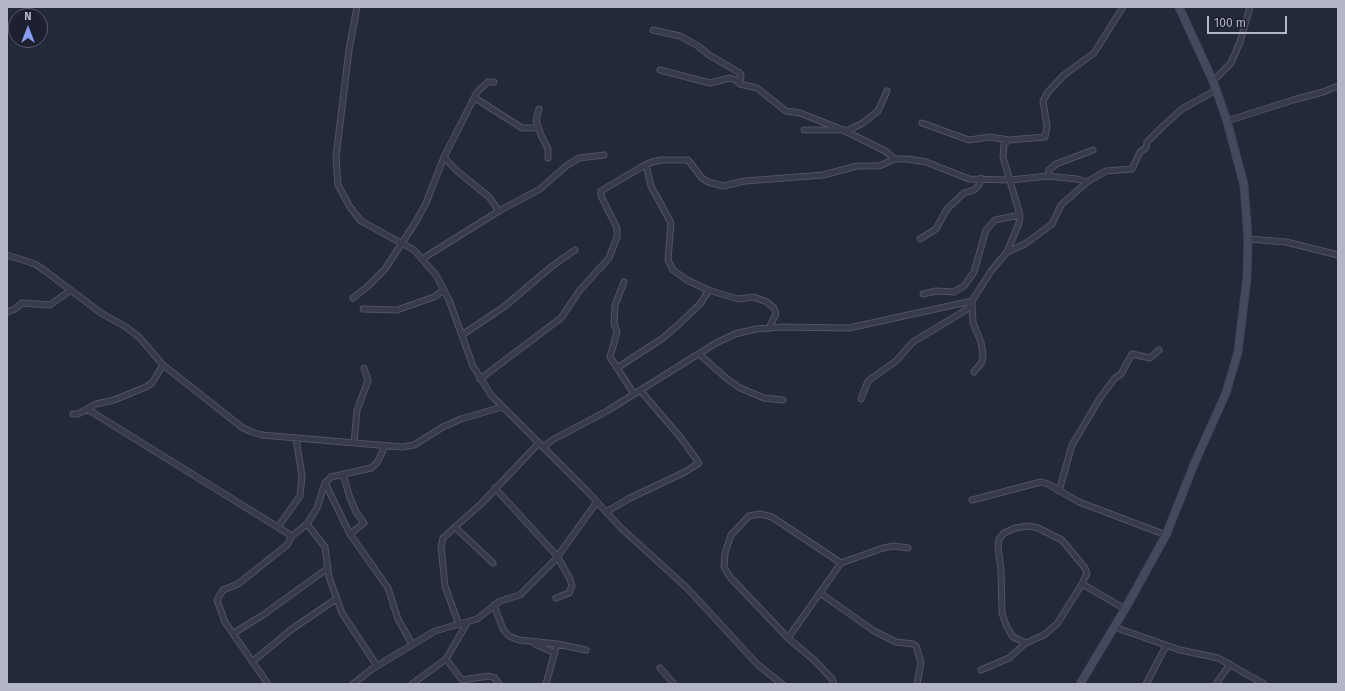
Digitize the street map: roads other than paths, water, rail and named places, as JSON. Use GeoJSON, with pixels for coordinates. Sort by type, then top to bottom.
{"type":"FeatureCollection","features":[{"type":"Feature","properties":{"kind":"street"},"geometry":{"type":"LineString","coordinates":[[357,7],[349,50],[336,148],[336,174],[338,185],[350,207],[361,221],[378,232],[414,250],[436,275],[444,290],[480,379],[502,407],[586,490],[596,503],[621,528],[687,588],[758,665],[780,683]]}},
{"type":"Feature","properties":{"kind":"street"},"geometry":{"type":"LineString","coordinates":[[922,123],[969,140],[990,137],[1009,140],[1045,137],[1047,126],[1042,101],[1048,92],[1064,75],[1094,53],[1123,7]]}},
{"type":"Feature","properties":{"kind":"street"},"geometry":{"type":"LineString","coordinates":[[1080,684],[1125,609],[1166,534],[1195,462],[1226,393],[1238,352],[1246,288],[1248,239],[1244,185],[1227,121],[1213,81],[1179,7]]}},
{"type":"Feature","properties":{"kind":"street"},"geometry":{"type":"LineString","coordinates":[[1213,81],[1231,63],[1240,42],[1250,7]]}},
{"type":"Feature","properties":{"kind":"street"},"geometry":{"type":"LineString","coordinates":[[653,30],[680,36],[698,46],[709,55],[740,73],[740,84]]}},
{"type":"Feature","properties":{"kind":"street"},"geometry":{"type":"LineString","coordinates":[[660,70],[710,84],[730,78],[736,80],[740,84],[757,88],[786,111],[800,113],[843,130],[885,151],[895,159]]}},
{"type":"Feature","properties":{"kind":"street"},"geometry":{"type":"LineString","coordinates":[[353,298],[380,275],[416,223],[426,203],[444,157],[474,98],[482,86],[488,82],[494,82]]}},
{"type":"Feature","properties":{"kind":"street"},"geometry":{"type":"LineString","coordinates":[[1227,121],[1323,92],[1338,86]]}},
{"type":"Feature","properties":{"kind":"street"},"geometry":{"type":"LineString","coordinates":[[1007,252],[1025,244],[1052,224],[1061,205],[1087,182],[1106,171],[1131,170],[1136,163],[1140,152],[1146,148],[1147,142],[1163,126],[1182,109],[1216,90]]}},
{"type":"Feature","properties":{"kind":"street"},"geometry":{"type":"LineString","coordinates":[[804,130],[849,130],[878,111],[887,91]]}},
{"type":"Feature","properties":{"kind":"street"},"geometry":{"type":"LineString","coordinates":[[474,98],[522,128],[538,128]]}},
{"type":"Feature","properties":{"kind":"street"},"geometry":{"type":"LineString","coordinates":[[539,109],[536,117],[538,128],[548,149],[548,158]]}},
{"type":"Feature","properties":{"kind":"street"},"geometry":{"type":"LineString","coordinates":[[861,399],[868,381],[896,361],[913,342],[966,310],[972,303],[991,271],[1007,252],[1019,223],[1020,215],[1003,157],[1004,144],[1009,140]]}},
{"type":"Feature","properties":{"kind":"street"},"geometry":{"type":"LineString","coordinates":[[1048,176],[1049,170],[1056,164],[1093,150]]}},
{"type":"Feature","properties":{"kind":"street"},"geometry":{"type":"LineString","coordinates":[[422,259],[499,211],[540,189],[566,166],[579,158],[604,155]]}},
{"type":"Feature","properties":{"kind":"street"},"geometry":{"type":"LineString","coordinates":[[444,157],[456,170],[488,197],[499,211]]}},
{"type":"Feature","properties":{"kind":"street"},"geometry":{"type":"LineString","coordinates":[[480,379],[561,318],[580,290],[609,258],[617,237],[617,228],[603,200],[601,191],[646,164],[661,160],[688,160],[702,178],[708,182],[723,186],[745,181],[823,175],[857,166],[879,166],[895,159],[908,159],[926,162],[963,178],[1010,180],[1048,176],[1077,179],[1087,182]]}},
{"type":"Feature","properties":{"kind":"street"},"geometry":{"type":"LineString","coordinates":[[646,164],[651,186],[671,223],[668,260],[673,270],[687,280],[709,290],[738,300],[754,297],[767,302],[774,308],[776,314],[769,328]]}},
{"type":"Feature","properties":{"kind":"street"},"geometry":{"type":"LineString","coordinates":[[920,239],[936,229],[947,209],[964,193],[974,190],[979,185],[981,178]]}},
{"type":"Feature","properties":{"kind":"street"},"geometry":{"type":"LineString","coordinates":[[923,294],[936,291],[954,292],[964,286],[974,272],[986,230],[995,220],[1020,215]]}},
{"type":"Feature","properties":{"kind":"street"},"geometry":{"type":"LineString","coordinates":[[1248,239],[1286,242],[1338,255]]}},
{"type":"Feature","properties":{"kind":"street"},"geometry":{"type":"LineString","coordinates":[[462,335],[505,306],[546,271],[576,250]]}},
{"type":"Feature","properties":{"kind":"street"},"geometry":{"type":"LineString","coordinates":[[7,255],[35,264],[101,312],[139,337],[163,365],[243,428],[262,435],[402,447],[414,445],[443,427],[461,419],[502,407]]}},
{"type":"Feature","properties":{"kind":"street"},"geometry":{"type":"LineString","coordinates":[[624,282],[615,305],[614,324],[617,332],[610,357],[634,394]]}},
{"type":"Feature","properties":{"kind":"street"},"geometry":{"type":"LineString","coordinates":[[7,312],[15,309],[22,303],[50,305],[71,290]]}},
{"type":"Feature","properties":{"kind":"street"},"geometry":{"type":"LineString","coordinates":[[363,309],[397,310],[434,297],[444,290]]}},
{"type":"Feature","properties":{"kind":"street"},"geometry":{"type":"LineString","coordinates":[[617,368],[678,325],[700,304],[709,290]]}},
{"type":"Feature","properties":{"kind":"street"},"geometry":{"type":"LineString","coordinates":[[459,625],[448,596],[441,546],[443,538],[541,445],[582,425],[699,354],[735,334],[769,328],[849,328],[972,303]]}},
{"type":"Feature","properties":{"kind":"street"},"geometry":{"type":"LineString","coordinates":[[972,303],[973,323],[981,342],[983,355],[982,362],[974,372]]}},
{"type":"Feature","properties":{"kind":"street"},"geometry":{"type":"LineString","coordinates":[[1059,490],[1072,445],[1100,398],[1115,378],[1121,374],[1132,354],[1150,358],[1160,350]]}},
{"type":"Feature","properties":{"kind":"street"},"geometry":{"type":"LineString","coordinates":[[699,354],[726,378],[740,388],[764,398],[783,400]]}},
{"type":"Feature","properties":{"kind":"street"},"geometry":{"type":"LineString","coordinates":[[73,414],[78,414],[96,404],[114,400],[146,387],[152,383],[163,365]]}},
{"type":"Feature","properties":{"kind":"street"},"geometry":{"type":"LineString","coordinates":[[354,443],[357,410],[368,381],[364,368]]}},
{"type":"Feature","properties":{"kind":"street"},"geometry":{"type":"LineString","coordinates":[[606,512],[630,498],[685,472],[699,463],[681,438],[640,390]]}},
{"type":"Feature","properties":{"kind":"street"},"geometry":{"type":"LineString","coordinates":[[87,409],[292,536]]}},
{"type":"Feature","properties":{"kind":"street"},"geometry":{"type":"LineString","coordinates":[[278,527],[300,496],[302,476],[296,438]]}},
{"type":"Feature","properties":{"kind":"street"},"geometry":{"type":"LineString","coordinates":[[268,684],[225,622],[217,600],[223,590],[238,584],[287,545],[292,536],[307,524],[317,508],[325,482],[331,477],[367,470],[374,466],[385,446]]}},
{"type":"Feature","properties":{"kind":"street"},"geometry":{"type":"LineString","coordinates":[[343,474],[350,498],[356,512],[364,523],[350,534]]}},
{"type":"Feature","properties":{"kind":"street"},"geometry":{"type":"LineString","coordinates":[[325,482],[350,534],[388,588],[398,619],[412,644]]}},
{"type":"Feature","properties":{"kind":"street"},"geometry":{"type":"LineString","coordinates":[[972,500],[1042,482],[1079,502],[1166,534]]}},
{"type":"Feature","properties":{"kind":"street"},"geometry":{"type":"LineString","coordinates":[[495,488],[557,556],[570,579],[572,586],[570,593],[556,598]]}},
{"type":"Feature","properties":{"kind":"street"},"geometry":{"type":"LineString","coordinates":[[353,684],[377,666],[435,631],[468,623],[477,619],[500,601],[520,595],[557,556],[596,503]]}},
{"type":"Feature","properties":{"kind":"street"},"geometry":{"type":"LineString","coordinates":[[834,684],[832,678],[814,660],[788,638],[733,581],[724,567],[727,543],[736,529],[749,516],[760,514],[772,517],[841,563]]}},
{"type":"Feature","properties":{"kind":"street"},"geometry":{"type":"LineString","coordinates":[[307,524],[325,547],[328,568],[336,599],[349,625],[377,666]]}},
{"type":"Feature","properties":{"kind":"street"},"geometry":{"type":"LineString","coordinates":[[981,670],[1009,658],[1026,643],[1044,635],[1057,624],[1082,584],[1087,573],[1085,568],[1062,540],[1038,528],[1028,526],[1004,533],[999,539],[998,546],[1001,571],[1002,613],[1006,625],[1013,637],[1026,643]]}},
{"type":"Feature","properties":{"kind":"street"},"geometry":{"type":"LineString","coordinates":[[455,527],[494,563]]}},
{"type":"Feature","properties":{"kind":"street"},"geometry":{"type":"LineString","coordinates":[[788,638],[841,563],[883,548],[894,546],[908,548]]}},
{"type":"Feature","properties":{"kind":"street"},"geometry":{"type":"LineString","coordinates":[[234,633],[264,615],[328,568]]}},
{"type":"Feature","properties":{"kind":"street"},"geometry":{"type":"LineString","coordinates":[[1082,584],[1125,609]]}},
{"type":"Feature","properties":{"kind":"street"},"geometry":{"type":"LineString","coordinates":[[820,593],[874,631],[896,642],[916,646],[921,662],[917,684]]}},
{"type":"Feature","properties":{"kind":"street"},"geometry":{"type":"LineString","coordinates":[[252,662],[292,629],[336,599]]}},
{"type":"Feature","properties":{"kind":"street"},"geometry":{"type":"LineString","coordinates":[[494,605],[503,628],[509,636],[519,640],[557,644],[586,650]]}},
{"type":"Feature","properties":{"kind":"street"},"geometry":{"type":"LineString","coordinates":[[412,684],[417,679],[426,676],[446,659],[468,623]]}},
{"type":"Feature","properties":{"kind":"street"},"geometry":{"type":"LineString","coordinates":[[1114,627],[1166,646],[1218,658],[1264,684]]}},
{"type":"Feature","properties":{"kind":"street"},"geometry":{"type":"LineString","coordinates":[[527,641],[555,653]]}},
{"type":"Feature","properties":{"kind":"street"},"geometry":{"type":"LineString","coordinates":[[546,684],[557,644]]}},
{"type":"Feature","properties":{"kind":"street"},"geometry":{"type":"LineString","coordinates":[[1146,684],[1166,646]]}},
{"type":"Feature","properties":{"kind":"street"},"geometry":{"type":"LineString","coordinates":[[446,659],[462,680],[489,676],[494,678],[498,684]]}},
{"type":"Feature","properties":{"kind":"street"},"geometry":{"type":"LineString","coordinates":[[1216,684],[1230,664]]}},
{"type":"Feature","properties":{"kind":"street"},"geometry":{"type":"LineString","coordinates":[[660,668],[674,684]]}}]}
